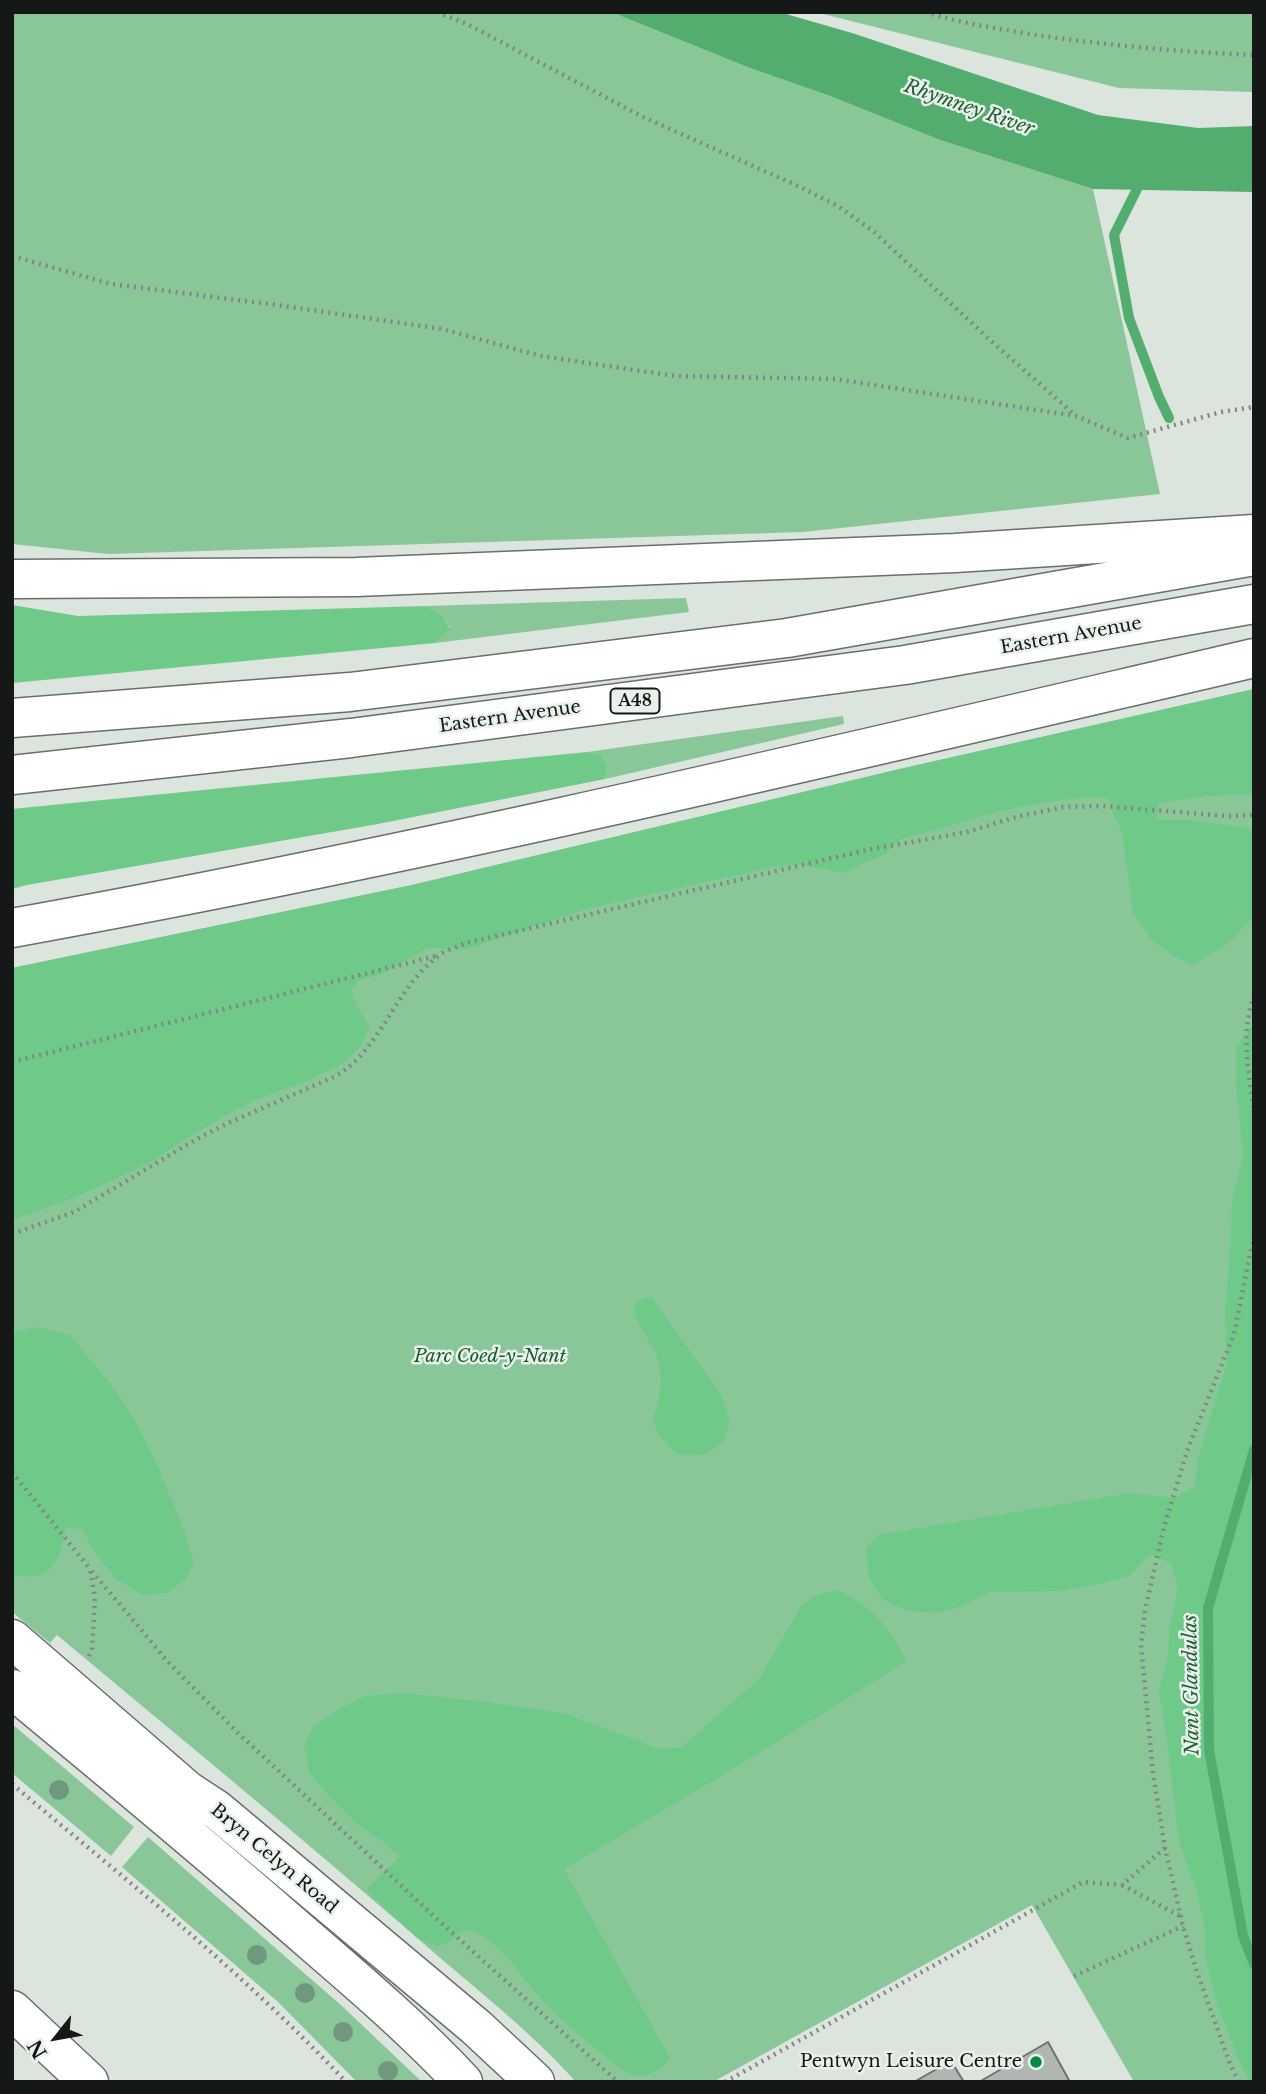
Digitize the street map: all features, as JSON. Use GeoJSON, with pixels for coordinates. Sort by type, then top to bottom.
{"type":"FeatureCollection","features":[{"type":"Feature","properties":{"kind":"main road"},"geometry":{"type":"LineString","coordinates":[[12,579],[356,577],[955,553],[1254,534]]}},
{"type":"Feature","properties":{"kind":"main road"},"geometry":{"type":"LineString","coordinates":[[12,718],[350,692],[787,638],[1254,556]]}},
{"type":"Feature","properties":{"kind":"main road","name":"Eastern Avenue"},"geometry":{"type":"LineString","coordinates":[[12,775],[351,738],[891,667],[1254,604]]}},
{"type":"Feature","properties":{"kind":"main road"},"geometry":{"type":"LineString","coordinates":[[12,928],[478,836],[1254,658]]}},
{"type":"Feature","properties":{"kind":"main road","name":"Bryn Celyn Road"},"geometry":{"type":"LineString","coordinates":[[12,1639],[188,1791],[217,1810],[476,2027],[535,2082]]}},
{"type":"Feature","properties":{"kind":"main road"},"geometry":{"type":"LineString","coordinates":[[12,1689],[351,1975],[396,2015],[463,2082]]}},
{"type":"Feature","properties":{"kind":"main road"},"geometry":{"type":"LineString","coordinates":[[12,2010],[89,2082]]}},
{"type":"Feature","properties":{"kind":"path"},"geometry":{"type":"LineString","coordinates":[[437,12],[467,24],[643,117],[838,206],[873,231],[1076,416]]}},
{"type":"Feature","properties":{"kind":"path"},"geometry":{"type":"LineString","coordinates":[[925,12],[959,22],[1068,40],[1194,53],[1254,55]]}},
{"type":"Feature","properties":{"kind":"path"},"geometry":{"type":"LineString","coordinates":[[12,256],[111,284],[442,329],[541,356],[675,376],[835,379],[1076,416],[1128,438],[1221,412],[1254,407]]}},
{"type":"Feature","properties":{"kind":"path"},"geometry":{"type":"LineString","coordinates":[[12,1062],[438,955],[466,943],[867,850],[967,832],[1016,817],[1063,807],[1103,806],[1228,816],[1254,815]]}},
{"type":"Feature","properties":{"kind":"path"},"geometry":{"type":"LineString","coordinates":[[12,1234],[74,1212],[216,1130],[348,1069],[364,1052],[419,973],[438,955]]}},
{"type":"Feature","properties":{"kind":"path"},"geometry":{"type":"LineString","coordinates":[[1254,995],[1245,1040],[1254,1112]]}},
{"type":"Feature","properties":{"kind":"path"},"geometry":{"type":"LineString","coordinates":[[1239,2082],[1183,1926],[1165,1848],[1153,1773],[1141,1645],[1145,1610],[1164,1527],[1187,1451],[1234,1334],[1254,1235]]}},
{"type":"Feature","properties":{"kind":"path"},"geometry":{"type":"LineString","coordinates":[[12,1472],[168,1662],[237,1732],[438,1920],[618,2082]]}},
{"type":"Feature","properties":{"kind":"path"},"geometry":{"type":"LineString","coordinates":[[88,1658],[92,1650],[95,1598],[90,1569]]}},
{"type":"Feature","properties":{"kind":"path"},"geometry":{"type":"LineString","coordinates":[[12,1784],[228,1967],[346,2082]]}},
{"type":"Feature","properties":{"kind":"path"},"geometry":{"type":"LineString","coordinates":[[1122,1885],[1165,1848]]}},
{"type":"Feature","properties":{"kind":"path"},"geometry":{"type":"LineString","coordinates":[[725,2082],[1083,1882],[1122,1885],[1181,1916]]}},
{"type":"Feature","properties":{"kind":"path"},"geometry":{"type":"LineString","coordinates":[[1074,1976],[1183,1926]]}},
{"type":"Feature","properties":{"kind":"green space"},"geometry":{"type":"Polygon","coordinates":[[[12,12],[611,12],[940,140],[1093,189],[1160,494],[803,532],[108,554],[12,544],[12,12]]]}},
{"type":"Feature","properties":{"kind":"green space"},"geometry":{"type":"Polygon","coordinates":[[[815,12],[1254,12],[1254,92],[1119,88],[815,12]]]}},
{"type":"Feature","properties":{"kind":"green space"},"geometry":{"type":"Polygon","coordinates":[[[686,598],[689,612],[435,643],[450,628],[442,615],[426,606],[686,598]]]}},
{"type":"Feature","properties":{"kind":"green space","name":"Parc Coed-y-Nant"},"geometry":{"type":"Polygon","coordinates":[[[1254,689],[1254,2082],[1134,2082],[1032,1905],[713,2082],[576,2082],[498,2007],[192,1747],[57,1635],[50,1643],[12,1612],[12,968],[412,885],[904,768],[1254,689]]]}},
{"type":"Feature","properties":{"kind":"green space"},"geometry":{"type":"Polygon","coordinates":[[[843,716],[844,724],[605,779],[608,767],[601,755],[587,752],[843,716]]]}},
{"type":"Feature","properties":{"kind":"green space"},"geometry":{"type":"Polygon","coordinates":[[[12,1724],[134,1827],[111,1856],[12,1773],[12,1724]]]}},
{"type":"Feature","properties":{"kind":"green space"},"geometry":{"type":"Polygon","coordinates":[[[148,1837],[342,2006],[422,2082],[357,2082],[278,2002],[122,1867],[148,1837]]]}},
{"type":"Feature","properties":{"kind":"shaded area"},"geometry":{"type":"Polygon","coordinates":[[[12,605],[78,616],[426,606],[442,615],[450,629],[435,643],[12,683],[12,605]]]}},
{"type":"Feature","properties":{"kind":"shaded area"},"geometry":{"type":"Polygon","coordinates":[[[1254,689],[1254,794],[1208,796],[1158,803],[1157,820],[1187,820],[1254,829],[1254,916],[1228,944],[1192,965],[1151,939],[1133,912],[1122,833],[1107,798],[1081,798],[1029,805],[900,840],[885,854],[843,873],[798,864],[773,867],[586,909],[467,949],[427,948],[380,975],[359,980],[351,989],[357,1007],[370,1027],[360,1047],[340,1065],[222,1117],[147,1164],[74,1198],[12,1220],[12,968],[412,885],[904,768],[1254,689]]]}},
{"type":"Feature","properties":{"kind":"shaded area"},"geometry":{"type":"Polygon","coordinates":[[[587,752],[601,755],[608,767],[605,779],[378,824],[12,889],[12,809],[587,752]]]}},
{"type":"Feature","properties":{"kind":"shaded area"},"geometry":{"type":"Polygon","coordinates":[[[1254,1023],[1254,2082],[1250,2082],[1217,2003],[1205,1957],[1205,1928],[1196,1889],[1179,1842],[1159,1690],[1168,1657],[1169,1628],[1178,1590],[1172,1564],[1150,1554],[1129,1576],[1100,1584],[1058,1591],[991,1592],[960,1607],[935,1613],[909,1611],[883,1600],[869,1578],[866,1548],[878,1535],[1130,1493],[1175,1498],[1194,1487],[1199,1454],[1227,1363],[1225,1311],[1232,1200],[1243,1158],[1236,1081],[1236,1047],[1254,1023]]]}},
{"type":"Feature","properties":{"kind":"shaded area"},"geometry":{"type":"Polygon","coordinates":[[[651,1297],[721,1394],[730,1421],[724,1442],[703,1455],[676,1454],[658,1434],[653,1418],[660,1392],[661,1374],[657,1356],[633,1308],[639,1299],[651,1297]]]}},
{"type":"Feature","properties":{"kind":"shaded area"},"geometry":{"type":"Polygon","coordinates":[[[37,1327],[70,1335],[116,1391],[136,1422],[156,1462],[194,1562],[185,1580],[167,1593],[142,1595],[115,1578],[94,1551],[82,1529],[66,1528],[57,1558],[49,1570],[35,1576],[12,1575],[12,1332],[37,1327]]]}},
{"type":"Feature","properties":{"kind":"shaded area"},"geometry":{"type":"Polygon","coordinates":[[[837,1590],[861,1604],[879,1619],[907,1661],[733,1769],[564,1869],[670,2058],[656,2071],[639,2076],[615,2064],[554,2011],[506,1956],[486,1938],[464,1929],[452,1940],[437,1947],[417,1938],[366,1890],[400,1857],[356,1823],[328,1795],[309,1771],[304,1746],[313,1727],[339,1709],[365,1696],[406,1693],[478,1701],[563,1713],[660,1749],[681,1748],[759,1679],[800,1608],[813,1596],[837,1590]]]}},
{"type":"Feature","properties":{"kind":"water","name":"Rhymney River"},"geometry":{"type":"Polygon","coordinates":[[[611,12],[779,12],[852,33],[1098,115],[1198,128],[1254,126],[1254,192],[1093,189],[940,140],[611,12]]]}},
{"type":"Feature","properties":{"kind":"building","name":"Pentwyn Leisure Centre"},"geometry":{"type":"Polygon","coordinates":[[[1048,2042],[1070,2082],[979,2082],[1048,2042]]]}},
{"type":"Feature","properties":{"kind":"building","name":"Pentwyn Leisure Centre"},"geometry":{"type":"Polygon","coordinates":[[[951,2061],[964,2082],[914,2082],[928,2074],[951,2061]]]}},
{"type":"Feature","properties":{"kind":"waterway","name":"Nant Glandulas"},"geometry":{"type":"LineString","coordinates":[[1143,177],[1114,235],[1129,318],[1169,418]]}},
{"type":"Feature","properties":{"kind":"waterway","name":"Nant Glandulas"},"geometry":{"type":"LineString","coordinates":[[1254,1450],[1208,1608],[1209,1750],[1243,1936],[1254,1964]]}},
{"type":"Feature","properties":{"kind":"place","name":"Pentwyn Leisure Centre"},"geometry":{"type":"Point","coordinates":[1036,2062]}}]}
